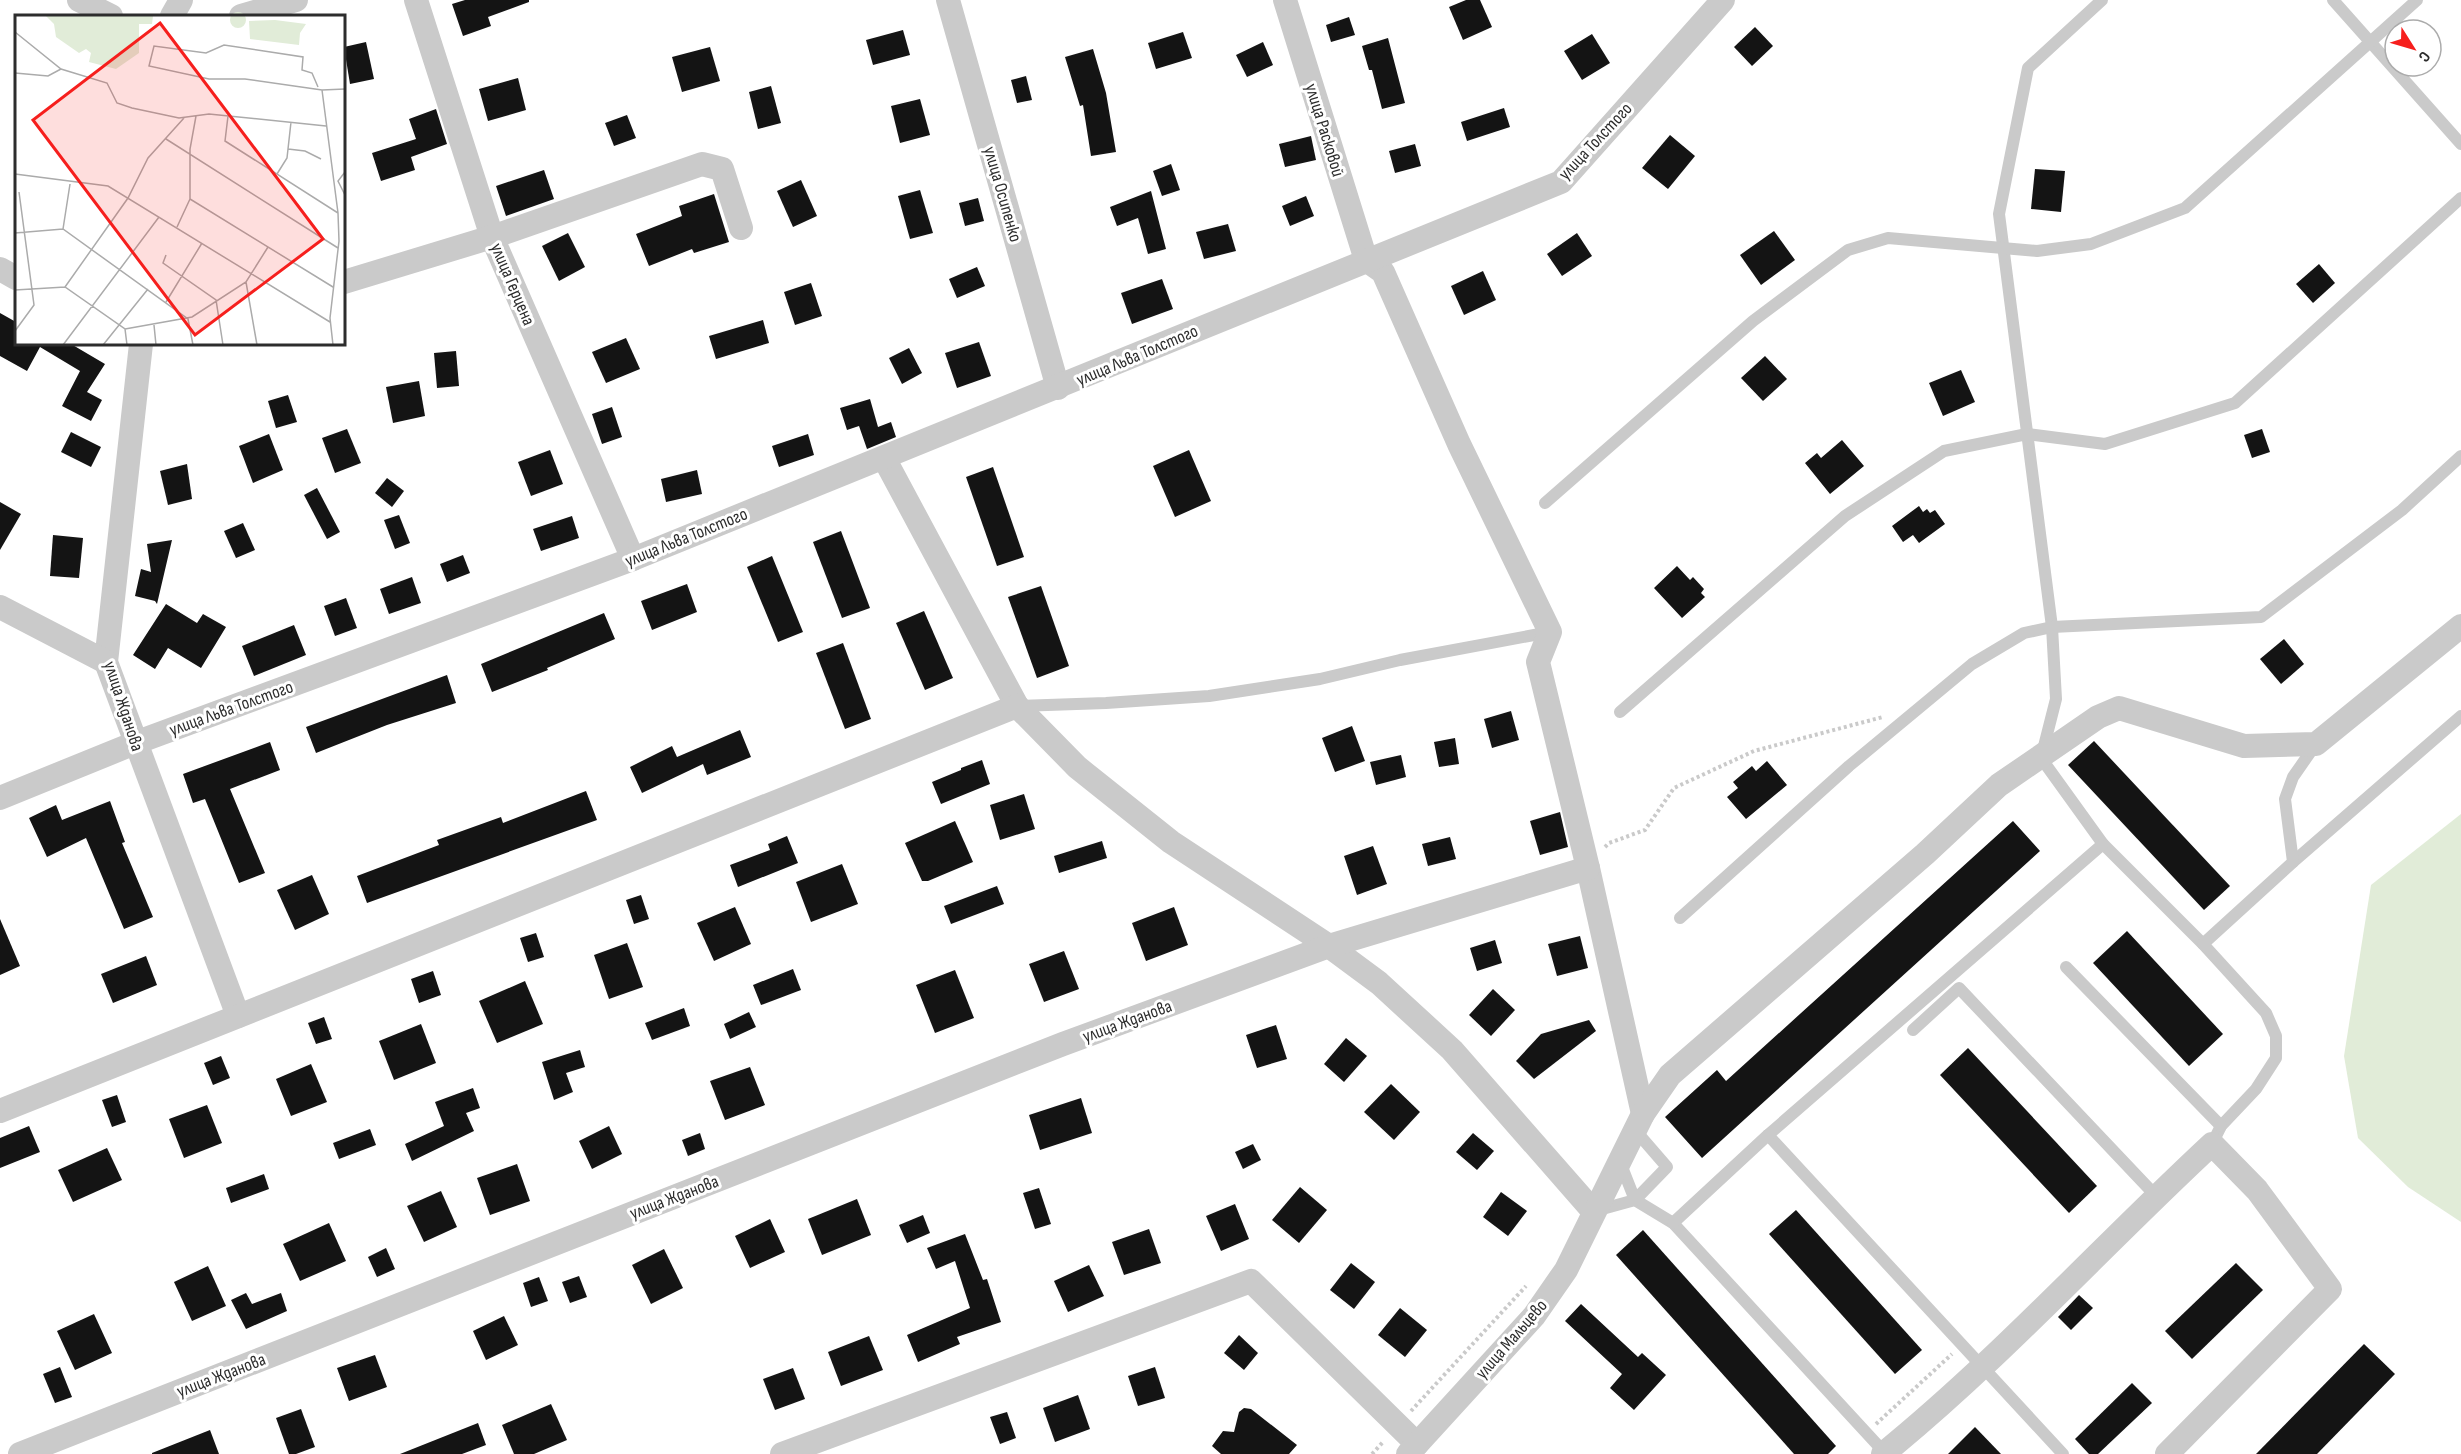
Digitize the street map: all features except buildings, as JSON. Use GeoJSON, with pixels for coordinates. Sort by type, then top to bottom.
{"type":"FeatureCollection","features":[{"type":"Feature","properties":{"kind":"street"},"geometry":{"type":"LineString","coordinates":[[79,0],[109,15]]}},
{"type":"Feature","properties":{"kind":"street"},"geometry":{"type":"LineString","coordinates":[[173,15],[181,0]]}},
{"type":"Feature","properties":{"kind":"street"},"geometry":{"type":"LineString","coordinates":[[244,15],[296,0]]}},
{"type":"Feature","properties":{"kind":"street","name":"улица Герцена"},"geometry":{"type":"LineString","coordinates":[[416,0],[492,237],[633,559]]}},
{"type":"Feature","properties":{"kind":"street","name":"улица Осипенко"},"geometry":{"type":"LineString","coordinates":[[948,0],[1058,388]]}},
{"type":"Feature","properties":{"kind":"street","name":"улица Расковой"},"geometry":{"type":"LineString","coordinates":[[1285,0],[1366,260]]}},
{"type":"Feature","properties":{"kind":"street","name":"улица Толстого"},"geometry":{"type":"LineString","coordinates":[[1366,260],[1561,182],[1723,0]]}},
{"type":"Feature","properties":{"kind":"street"},"geometry":{"type":"LineString","coordinates":[[345,282],[492,237],[702,164],[722,169],[741,228]]}},
{"type":"Feature","properties":{"kind":"street"},"geometry":{"type":"LineString","coordinates":[[1366,260],[1383,273],[1459,444],[1550,632],[1538,662],[1588,868],[1639,1122]]}},
{"type":"Feature","properties":{"kind":"street","name":"улица Льва Толстого"},"geometry":{"type":"LineString","coordinates":[[0,798],[135,743],[633,559],[1058,388],[1366,260]]}},
{"type":"Feature","properties":{"kind":"street"},"geometry":{"type":"LineString","coordinates":[[0,269],[15,277]]}},
{"type":"Feature","properties":{"kind":"street","name":"улица Жданова"},"geometry":{"type":"LineString","coordinates":[[142,345],[106,662],[238,1016]]}},
{"type":"Feature","properties":{"kind":"street"},"geometry":{"type":"LineString","coordinates":[[884,458],[1017,706],[1077,767],[1171,842],[1329,946],[1379,982],[1452,1050],[1594,1212]]}},
{"type":"Feature","properties":{"kind":"street"},"geometry":{"type":"LineString","coordinates":[[0,607],[106,662]]}},
{"type":"Feature","properties":{"kind":"street"},"geometry":{"type":"LineString","coordinates":[[2316,744],[2461,626]]}},
{"type":"Feature","properties":{"kind":"street"},"geometry":{"type":"LineString","coordinates":[[0,1111],[1017,706]]}},
{"type":"Feature","properties":{"kind":"street","name":"улица Мальцево"},"geometry":{"type":"LineString","coordinates":[[1413,1449],[1534,1316],[1566,1270],[1639,1122],[1670,1075],[1926,854],[1999,785],[2098,717],[2119,708],[2244,746],[2316,744]]}},
{"type":"Feature","properties":{"kind":"street","name":"улица Жданова"},"geometry":{"type":"LineString","coordinates":[[20,1454],[1063,1044],[1329,946],[1588,868]]}},
{"type":"Feature","properties":{"kind":"street"},"geometry":{"type":"LineString","coordinates":[[1884,1453],[1982,1367],[2217,1135],[2330,1288],[2167,1454]]}},
{"type":"Feature","properties":{"kind":"street"},"geometry":{"type":"LineString","coordinates":[[782,1454],[1251,1281],[1397,1427],[1413,1449]]}},
{"type":"Feature","properties":{"kind":"lane"},"geometry":{"type":"LineString","coordinates":[[2066,967],[2217,1135],[2256,1089],[2276,1058],[2276,1036],[2266,1013],[2203,944],[2103,844],[2041,758],[2056,699],[2052,627],[2000,214],[2028,68],[2102,0]]}},
{"type":"Feature","properties":{"kind":"lane"},"geometry":{"type":"LineString","coordinates":[[2333,0],[2461,144]]}},
{"type":"Feature","properties":{"kind":"lane"},"geometry":{"type":"LineString","coordinates":[[1545,503],[1753,321],[1848,250],[1888,238],[2037,251],[2091,244],[2185,208],[2417,0]]}},
{"type":"Feature","properties":{"kind":"lane"},"geometry":{"type":"LineString","coordinates":[[1620,712],[1845,516],[1944,451],[2027,434],[2105,444],[2235,403],[2461,198]]}},
{"type":"Feature","properties":{"kind":"lane"},"geometry":{"type":"LineString","coordinates":[[1680,918],[1849,766],[1971,664],[2024,633],[2052,627],[2261,617],[2402,510],[2461,456]]}},
{"type":"Feature","properties":{"kind":"lane"},"geometry":{"type":"LineString","coordinates":[[1017,706],[1209,696],[1320,679],[1400,660],[1550,632]]}},
{"type":"Feature","properties":{"kind":"lane"},"geometry":{"type":"LineString","coordinates":[[2203,944],[2293,862],[2461,716]]}},
{"type":"Feature","properties":{"kind":"lane"},"geometry":{"type":"LineString","coordinates":[[2293,862],[2284,799],[2293,777],[2316,744]]}},
{"type":"Feature","properties":{"kind":"lane"},"geometry":{"type":"LineString","coordinates":[[1673,1223],[1768,1135],[2103,844]]}},
{"type":"Feature","properties":{"kind":"lane"},"geometry":{"type":"LineString","coordinates":[[1912,1030],[1959,988],[2156,1196]]}},
{"type":"Feature","properties":{"kind":"lane"},"geometry":{"type":"LineString","coordinates":[[1594,1212],[1635,1200],[1667,1167],[1639,1122]]}},
{"type":"Feature","properties":{"kind":"lane"},"geometry":{"type":"LineString","coordinates":[[1768,1135],[2062,1454]]}},
{"type":"Feature","properties":{"kind":"lane"},"geometry":{"type":"LineString","coordinates":[[1619,1160],[1635,1200],[1673,1223],[1884,1453]]}},
{"type":"Feature","properties":{"kind":"path"},"geometry":{"type":"LineString","coordinates":[[1588,868],[1609,843],[1645,830],[1674,788],[1754,751],[1886,717]]}},
{"type":"Feature","properties":{"kind":"path"},"geometry":{"type":"LineString","coordinates":[[1372,1454],[1531,1280]]}},
{"type":"Feature","properties":{"kind":"path"},"geometry":{"type":"LineString","coordinates":[[1866,1433],[1961,1345]]}},
{"type":"Feature","properties":{"kind":"green space"},"geometry":{"type":"Polygon","coordinates":[[[2461,814],[2461,1222],[2408,1187],[2358,1138],[2344,1056],[2371,885],[2461,814]]]}}]}
